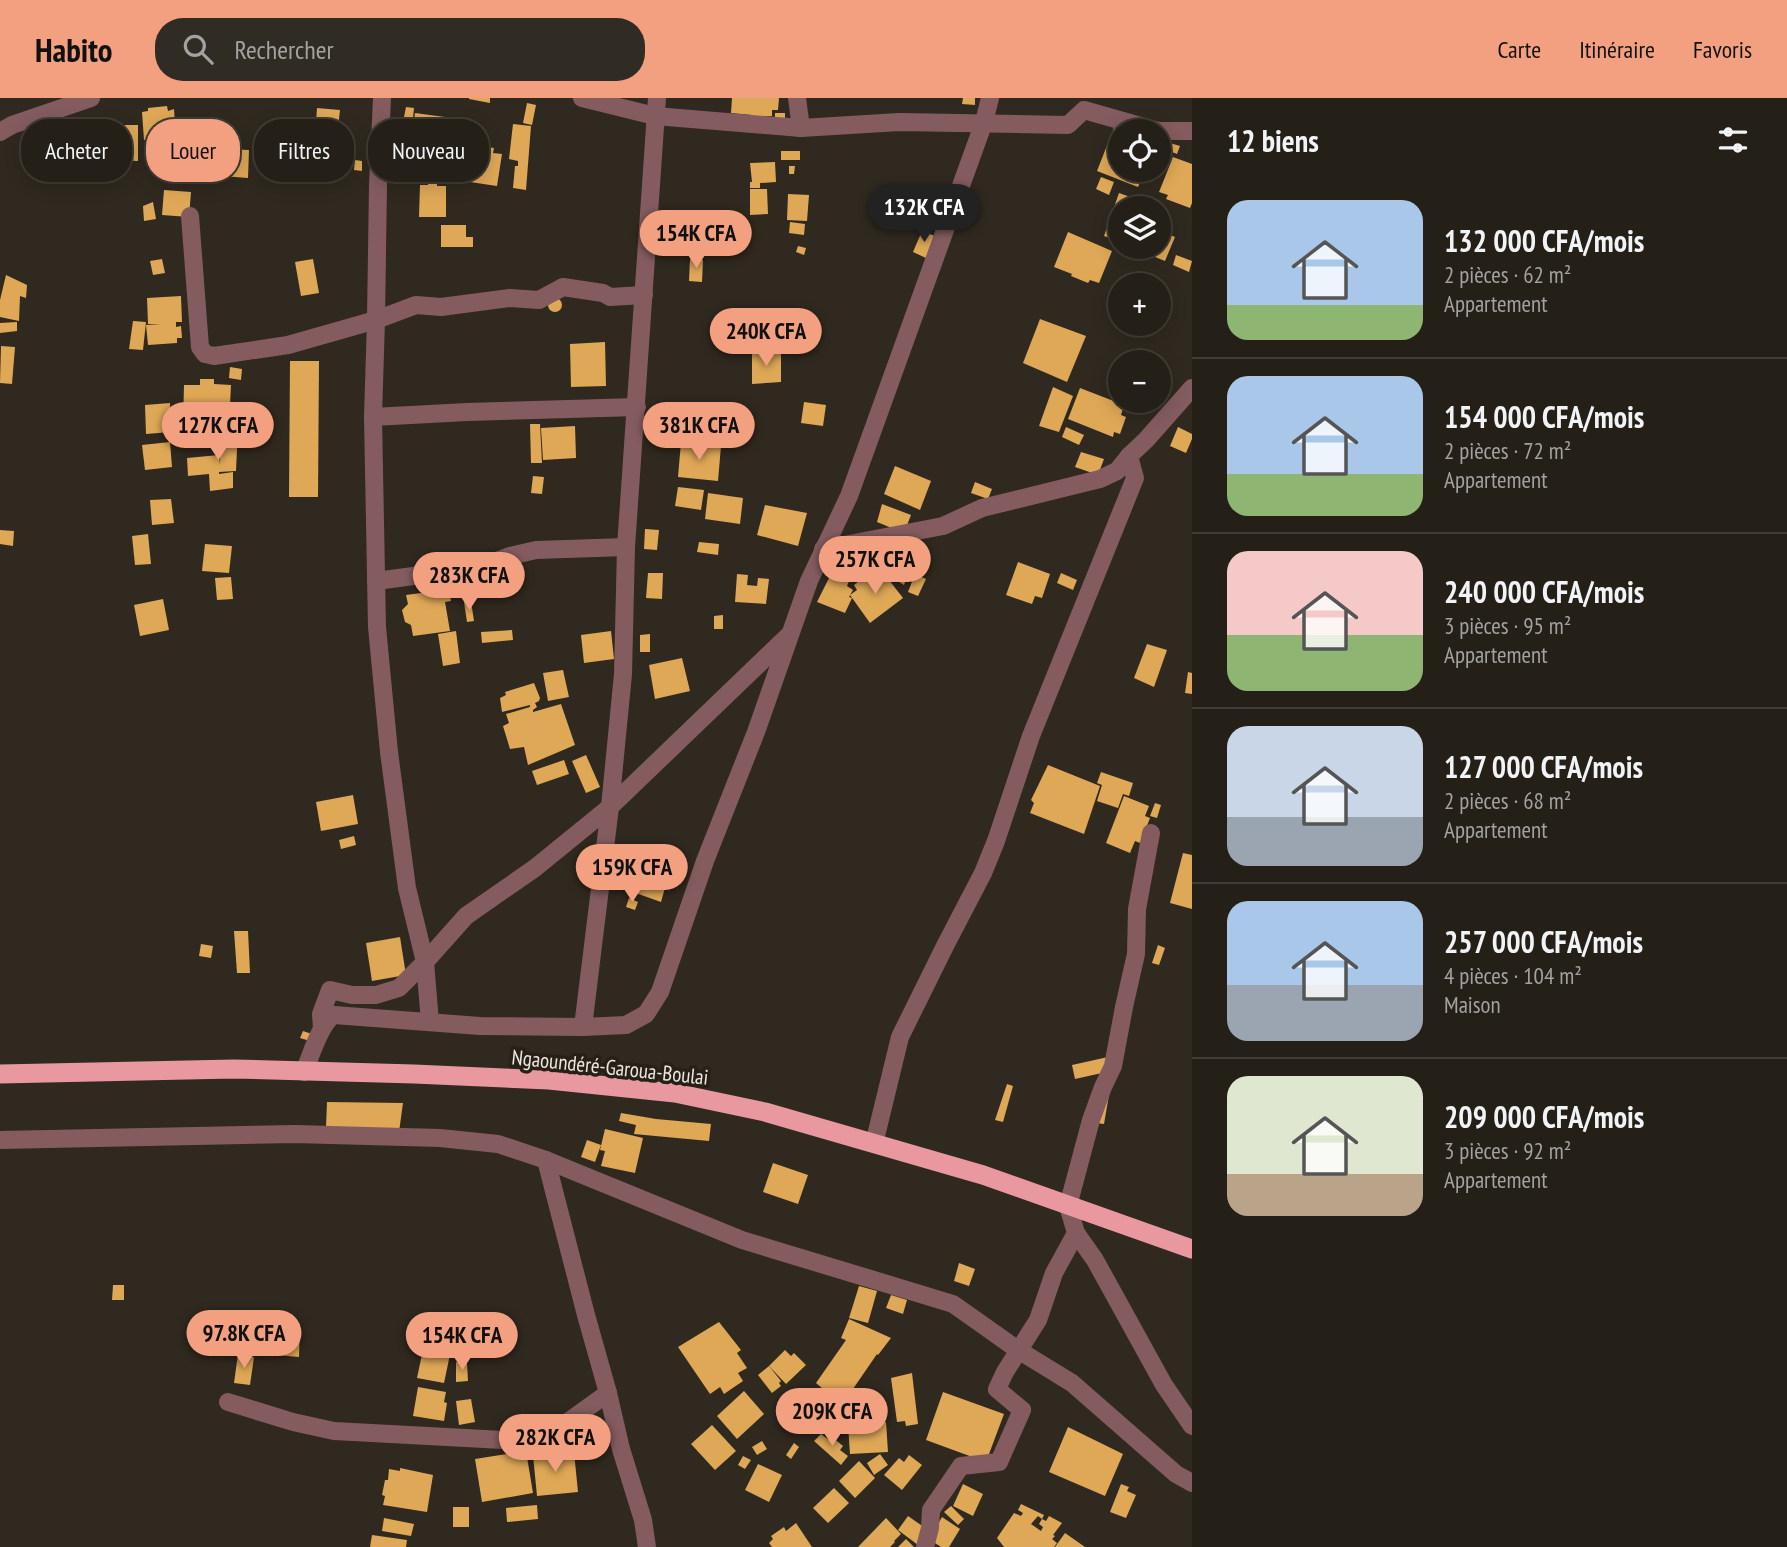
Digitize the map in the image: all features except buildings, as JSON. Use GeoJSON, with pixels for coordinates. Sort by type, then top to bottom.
{"type":"FeatureCollection","features":[{"type":"Feature","properties":{"kind":"highway","name":"Ngaoundéré-Garoua-Boulai"},"geometry":{"type":"LineString","coordinates":[[0,1074],[234,1069],[414,1074],[549,1080],[675,1093],[765,1112],[983,1175],[1192,1249]]}},
{"type":"Feature","properties":{"kind":"street"},"geometry":{"type":"LineString","coordinates":[[0,132],[12,125],[92,98]]}},
{"type":"Feature","properties":{"kind":"street"},"geometry":{"type":"LineString","coordinates":[[382,98],[373,417],[377,627],[407,888],[425,962],[429,1021]]}},
{"type":"Feature","properties":{"kind":"street"},"geometry":{"type":"LineString","coordinates":[[582,98],[655,116],[801,128],[899,122],[1068,125],[1086,104],[1126,119]]}},
{"type":"Feature","properties":{"kind":"street"},"geometry":{"type":"LineString","coordinates":[[583,1027],[623,674],[626,547],[657,98]]}},
{"type":"Feature","properties":{"kind":"street"},"geometry":{"type":"LineString","coordinates":[[797,98],[801,128]]}},
{"type":"Feature","properties":{"kind":"street"},"geometry":{"type":"LineString","coordinates":[[304,1072],[323,1029],[334,1014],[480,1026],[583,1027],[626,1025],[646,1014],[660,992],[705,861],[756,732],[789,634],[823,548],[849,496],[984,122],[990,98]]}},
{"type":"Feature","properties":{"kind":"street"},"geometry":{"type":"LineString","coordinates":[[1171,131],[1192,131]]}},
{"type":"Feature","properties":{"kind":"street"},"geometry":{"type":"LineString","coordinates":[[190,216],[200,347],[205,354],[215,356],[288,345],[376,320],[416,304],[441,307],[510,298],[539,300],[564,287],[603,293],[610,297],[644,295]]}},
{"type":"Feature","properties":{"kind":"street"},"geometry":{"type":"LineString","coordinates":[[823,548],[943,526],[982,508],[1100,479],[1117,471],[1192,388]]}},
{"type":"Feature","properties":{"kind":"street"},"geometry":{"type":"LineString","coordinates":[[373,417],[637,407]]}},
{"type":"Feature","properties":{"kind":"street"},"geometry":{"type":"LineString","coordinates":[[874,1143],[900,1037],[983,873],[1031,737],[1135,478],[1129,456]]}},
{"type":"Feature","properties":{"kind":"street"},"geometry":{"type":"LineString","coordinates":[[376,582],[481,567],[536,550],[626,547]]}},
{"type":"Feature","properties":{"kind":"street"},"geometry":{"type":"LineString","coordinates":[[323,1029],[321,1014],[330,990],[352,995],[376,995],[398,988],[466,916],[535,868],[610,807],[789,634]]}},
{"type":"Feature","properties":{"kind":"street"},"geometry":{"type":"LineString","coordinates":[[1151,833],[1137,909],[1136,954],[1113,1066],[1091,1120],[1068,1206],[1076,1233],[1095,1260],[1164,1385],[1192,1426]]}},
{"type":"Feature","properties":{"kind":"street"},"geometry":{"type":"LineString","coordinates":[[0,1140],[295,1134],[440,1138],[498,1144],[546,1160],[742,1240],[953,1304],[1018,1350],[1072,1383],[1175,1474],[1192,1483]]}},
{"type":"Feature","properties":{"kind":"street"},"geometry":{"type":"LineString","coordinates":[[546,1160],[621,1449],[643,1520],[647,1547]]}},
{"type":"Feature","properties":{"kind":"street"},"geometry":{"type":"LineString","coordinates":[[925,1547],[931,1510],[961,1466],[999,1462],[1022,1410],[997,1389],[1038,1320],[1054,1273],[1076,1233]]}},
{"type":"Feature","properties":{"kind":"street"},"geometry":{"type":"LineString","coordinates":[[228,1402],[293,1422],[334,1431],[503,1440],[565,1424],[608,1393]]}}]}
